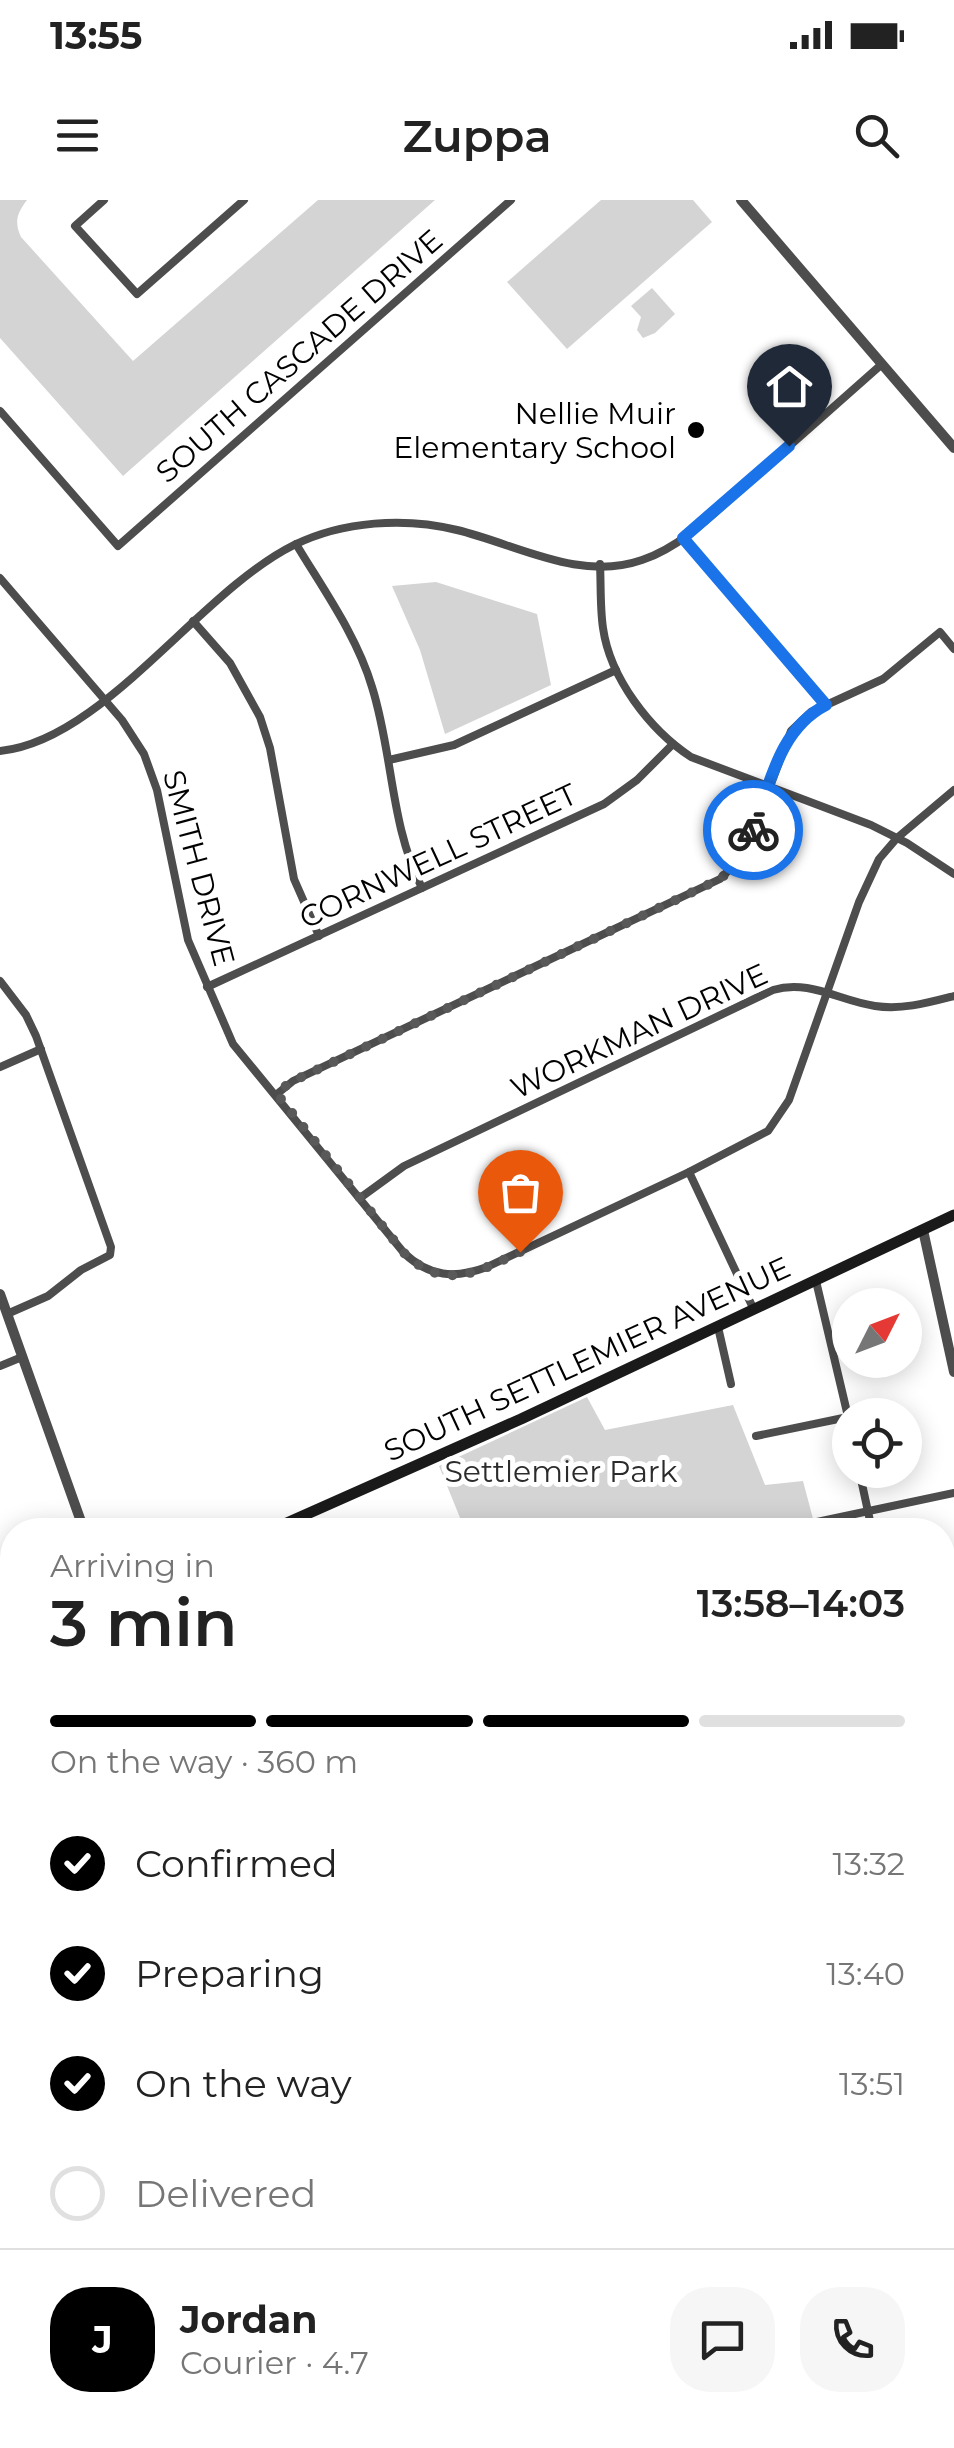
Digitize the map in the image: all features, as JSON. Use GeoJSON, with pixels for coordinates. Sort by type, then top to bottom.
{"type":"FeatureCollection","features":[{"type":"Feature","properties":{"kind":"main road","name":"SOUTH SETTLEMIER AVENUE"},"geometry":{"type":"LineString","coordinates":[[299,1518],[520,1420],[954,1215]]}},
{"type":"Feature","properties":{"kind":"street"},"geometry":{"type":"LineString","coordinates":[[104,200],[75,226],[137,294],[244,200]]}},
{"type":"Feature","properties":{"kind":"street","name":"SOUTH CASCADE DRIVE"},"geometry":{"type":"LineString","coordinates":[[0,412],[118,546],[510,200]]}},
{"type":"Feature","properties":{"kind":"street"},"geometry":{"type":"LineString","coordinates":[[741,200],[954,448]]}},
{"type":"Feature","properties":{"kind":"street"},"geometry":{"type":"LineString","coordinates":[[0,752],[22,749],[54,736],[104,700],[265,561],[331,530],[417,523],[459,530],[538,558],[600,564],[639,562],[683,538],[882,364]]}},
{"type":"Feature","properties":{"kind":"street"},"geometry":{"type":"LineString","coordinates":[[683,538],[826,705]]}},
{"type":"Feature","properties":{"kind":"street"},"geometry":{"type":"LineString","coordinates":[[296,544],[360,655],[371,682],[405,851],[422,888]]}},
{"type":"Feature","properties":{"kind":"street"},"geometry":{"type":"LineString","coordinates":[[600,564],[603,630],[616,670],[644,712],[673,744],[692,758],[897,838],[954,874]]}},
{"type":"Feature","properties":{"kind":"street","name":"SMITH DRIVE"},"geometry":{"type":"LineString","coordinates":[[0,578],[138,742],[158,790],[188,940],[234,1044],[412,1260],[437,1274],[458,1276],[487,1268],[756,1140],[774,1125],[789,1100],[864,890],[883,853],[954,790]]}},
{"type":"Feature","properties":{"kind":"street"},"geometry":{"type":"LineString","coordinates":[[194,621],[230,662],[260,717],[270,748],[294,879],[319,936]]}},
{"type":"Feature","properties":{"kind":"street"},"geometry":{"type":"LineString","coordinates":[[277,1094],[289,1083],[720,879],[744,854],[792,731],[812,712],[878,682],[940,632],[954,649]]}},
{"type":"Feature","properties":{"kind":"street"},"geometry":{"type":"LineString","coordinates":[[389,760],[454,745],[616,670]]}},
{"type":"Feature","properties":{"kind":"street","name":"CORNWELL STREET"},"geometry":{"type":"LineString","coordinates":[[207,987],[604,804],[637,780],[673,744]]}},
{"type":"Feature","properties":{"kind":"street"},"geometry":{"type":"LineString","coordinates":[[0,981],[26,1015],[109,1239],[110,1255],[80,1270],[48,1296],[7,1314]]}},
{"type":"Feature","properties":{"kind":"street","name":"WORKMAN DRIVE"},"geometry":{"type":"LineString","coordinates":[[360,1198],[415,1161],[774,990],[794,986],[872,1006],[896,1008],[954,996]]}},
{"type":"Feature","properties":{"kind":"street"},"geometry":{"type":"LineString","coordinates":[[0,1067],[40,1050]]}},
{"type":"Feature","properties":{"kind":"street"},"geometry":{"type":"LineString","coordinates":[[689,1172],[754,1310]]}},
{"type":"Feature","properties":{"kind":"street"},"geometry":{"type":"LineString","coordinates":[[923,1230],[954,1372]]}},
{"type":"Feature","properties":{"kind":"street"},"geometry":{"type":"LineString","coordinates":[[816,1280],[844,1398]]}},
{"type":"Feature","properties":{"kind":"street"},"geometry":{"type":"LineString","coordinates":[[0,1294],[80,1518]]}},
{"type":"Feature","properties":{"kind":"street"},"geometry":{"type":"LineString","coordinates":[[718,1327],[731,1384]]}},
{"type":"Feature","properties":{"kind":"street"},"geometry":{"type":"LineString","coordinates":[[0,1366],[22,1357]]}},
{"type":"Feature","properties":{"kind":"street"},"geometry":{"type":"LineString","coordinates":[[756,1436],[832,1424]]}},
{"type":"Feature","properties":{"kind":"street"},"geometry":{"type":"LineString","coordinates":[[863,1488],[869,1518]]}},
{"type":"Feature","properties":{"kind":"street"},"geometry":{"type":"LineString","coordinates":[[840,1518],[954,1493]]}},
{"type":"Feature","properties":{"kind":"green space"},"geometry":{"type":"Polygon","coordinates":[[[0,200],[27,200],[18,218],[21,237],[133,361],[318,200],[435,200],[123,476],[0,338],[0,200]]]}},
{"type":"Feature","properties":{"kind":"green space"},"geometry":{"type":"Polygon","coordinates":[[[601,200],[693,200],[712,222],[567,349],[507,282],[601,200]]]}},
{"type":"Feature","properties":{"kind":"green space"},"geometry":{"type":"Polygon","coordinates":[[[652,288],[675,314],[655,333],[643,338],[637,330],[641,317],[631,306],[652,288]]]}},
{"type":"Feature","properties":{"kind":"green space"},"geometry":{"type":"Polygon","coordinates":[[[436,582],[537,614],[551,685],[445,734],[420,650],[392,586],[436,582]]]}},
{"type":"Feature","properties":{"kind":"green space","name":"Settlemier Park"},"geometry":{"type":"Polygon","coordinates":[[[587,1397],[605,1430],[733,1405],[765,1485],[803,1481],[813,1518],[460,1518],[439,1466],[587,1397]]]}},
{"type":"Feature","properties":{"kind":"way so far"},"geometry":{"type":"LineString","coordinates":[[520,1252],[487,1268],[458,1276],[437,1274],[420,1266],[404,1253],[277,1094],[289,1083],[720,879],[744,854],[753,830]]}},
{"type":"Feature","properties":{"kind":"place","name":"Nellie Muir Elementary School"},"geometry":{"type":"Point","coordinates":[696,430]}},
{"type":"Feature","properties":{"kind":"route"},"geometry":{"type":"LineString","coordinates":[[753,830],[788,736],[812,712],[826,705],[683,538],[789,446]]}}]}
